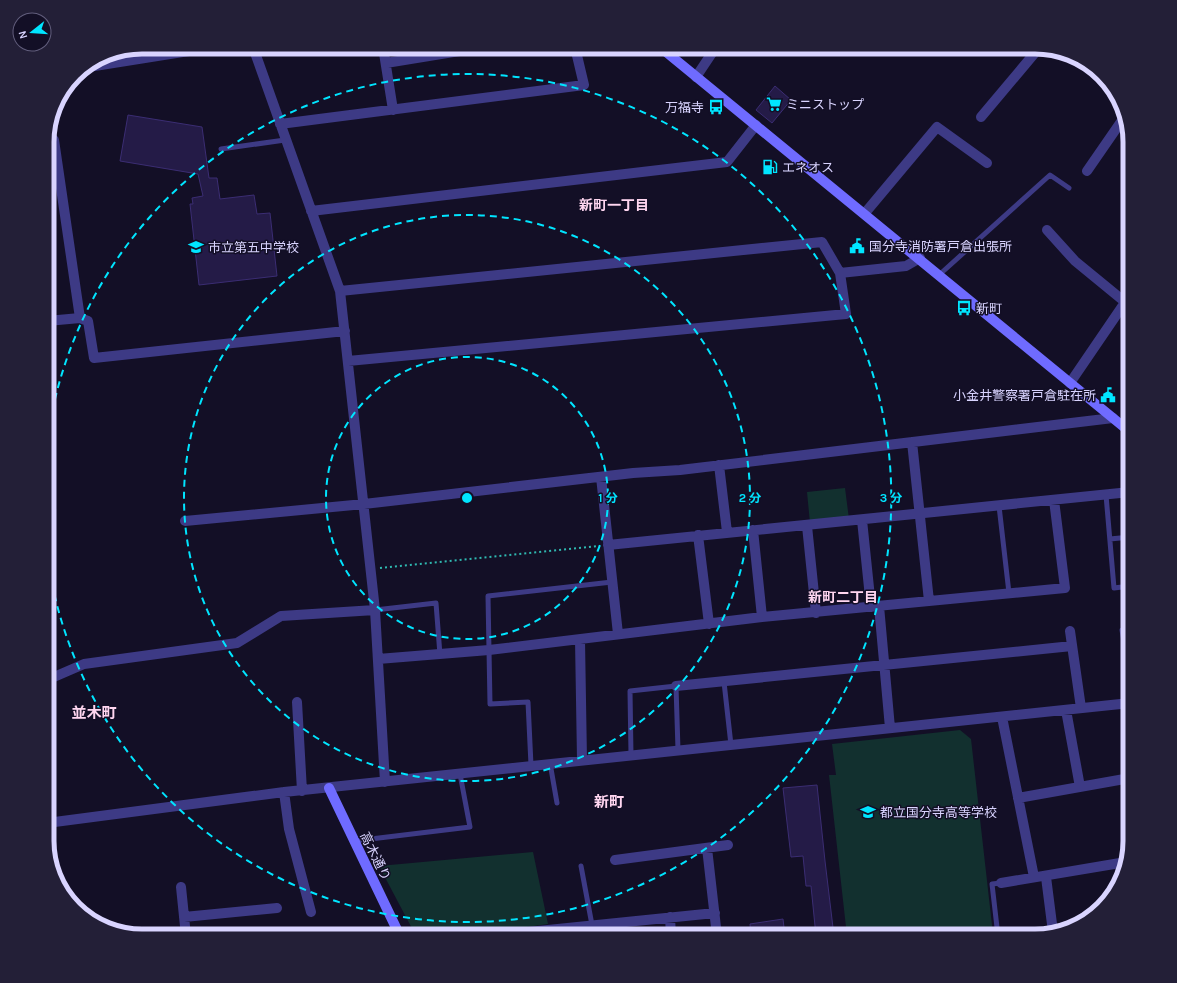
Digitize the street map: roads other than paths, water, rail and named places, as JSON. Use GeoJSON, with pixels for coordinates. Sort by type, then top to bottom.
{"type":"FeatureCollection","features":[{"type":"Feature","properties":{"kind":"street"},"geometry":{"type":"LineString","coordinates":[[102,64],[147,54]]}},
{"type":"Feature","properties":{"kind":"street"},"geometry":{"type":"LineString","coordinates":[[255,54],[340,291],[375,610],[385,782]]}},
{"type":"Feature","properties":{"kind":"street"},"geometry":{"type":"LineString","coordinates":[[384,54],[393,110]]}},
{"type":"Feature","properties":{"kind":"street"},"geometry":{"type":"LineString","coordinates":[[386,63],[441,54]]}},
{"type":"Feature","properties":{"kind":"street"},"geometry":{"type":"LineString","coordinates":[[280,124],[584,84],[577,54]]}},
{"type":"Feature","properties":{"kind":"street"},"geometry":{"type":"LineString","coordinates":[[668,54],[920,258],[1123,426]]}},
{"type":"Feature","properties":{"kind":"street"},"geometry":{"type":"LineString","coordinates":[[696,77],[711,54]]}},
{"type":"Feature","properties":{"kind":"street"},"geometry":{"type":"LineString","coordinates":[[981,117],[1034,54]]}},
{"type":"Feature","properties":{"kind":"street"},"geometry":{"type":"LineString","coordinates":[[1087,171],[1121,122]]}},
{"type":"Feature","properties":{"kind":"street"},"geometry":{"type":"LineString","coordinates":[[311,211],[727,162],[756,125]]}},
{"type":"Feature","properties":{"kind":"street"},"geometry":{"type":"LineString","coordinates":[[865,214],[937,127],[986,163]]}},
{"type":"Feature","properties":{"kind":"street"},"geometry":{"type":"LineString","coordinates":[[54,140],[80,318]]}},
{"type":"Feature","properties":{"kind":"street"},"geometry":{"type":"LineString","coordinates":[[1047,230],[1075,260],[1123,294]]}},
{"type":"Feature","properties":{"kind":"street"},"geometry":{"type":"LineString","coordinates":[[340,291],[822,242],[840,273],[846,314],[348,361]]}},
{"type":"Feature","properties":{"kind":"street"},"geometry":{"type":"LineString","coordinates":[[840,273],[906,266],[920,258]]}},
{"type":"Feature","properties":{"kind":"street"},"geometry":{"type":"LineString","coordinates":[[1070,383],[1123,305]]}},
{"type":"Feature","properties":{"kind":"street"},"geometry":{"type":"LineString","coordinates":[[54,320],[80,318],[88,321],[94,358],[345,332]]}},
{"type":"Feature","properties":{"kind":"street"},"geometry":{"type":"LineString","coordinates":[[185,520],[364,504],[719,465],[1113,418]]}},
{"type":"Feature","properties":{"kind":"street"},"geometry":{"type":"LineString","coordinates":[[912,442],[929,601]]}},
{"type":"Feature","properties":{"kind":"street"},"geometry":{"type":"LineString","coordinates":[[719,465],[727,532]]}},
{"type":"Feature","properties":{"kind":"street"},"geometry":{"type":"LineString","coordinates":[[601,477],[618,634]]}},
{"type":"Feature","properties":{"kind":"street"},"geometry":{"type":"LineString","coordinates":[[608,545],[1123,493]]}},
{"type":"Feature","properties":{"kind":"street"},"geometry":{"type":"LineString","coordinates":[[378,660],[580,640],[762,617],[1065,588],[1054,500]]}},
{"type":"Feature","properties":{"kind":"street"},"geometry":{"type":"LineString","coordinates":[[862,520],[884,666],[890,728]]}},
{"type":"Feature","properties":{"kind":"street"},"geometry":{"type":"LineString","coordinates":[[807,526],[816,612]]}},
{"type":"Feature","properties":{"kind":"street"},"geometry":{"type":"LineString","coordinates":[[753,530],[762,617]]}},
{"type":"Feature","properties":{"kind":"street"},"geometry":{"type":"LineString","coordinates":[[698,535],[709,624]]}},
{"type":"Feature","properties":{"kind":"street"},"geometry":{"type":"LineString","coordinates":[[54,677],[84,664],[237,643],[281,616],[375,610]]}},
{"type":"Feature","properties":{"kind":"street"},"geometry":{"type":"LineString","coordinates":[[1070,631],[1081,708]]}},
{"type":"Feature","properties":{"kind":"street"},"geometry":{"type":"LineString","coordinates":[[580,640],[582,760]]}},
{"type":"Feature","properties":{"kind":"street"},"geometry":{"type":"LineString","coordinates":[[676,686],[1072,646]]}},
{"type":"Feature","properties":{"kind":"street"},"geometry":{"type":"LineString","coordinates":[[297,702],[302,791]]}},
{"type":"Feature","properties":{"kind":"street"},"geometry":{"type":"LineString","coordinates":[[54,822],[284,792],[1123,704]]}},
{"type":"Feature","properties":{"kind":"street"},"geometry":{"type":"LineString","coordinates":[[1066,710],[1080,787]]}},
{"type":"Feature","properties":{"kind":"street"},"geometry":{"type":"LineString","coordinates":[[1002,716],[1034,877]]}},
{"type":"Feature","properties":{"kind":"street"},"geometry":{"type":"LineString","coordinates":[[1018,798],[1123,779]]}},
{"type":"Feature","properties":{"kind":"street","name":"高木通り"},"geometry":{"type":"LineString","coordinates":[[329,788],[397,929]]}},
{"type":"Feature","properties":{"kind":"street"},"geometry":{"type":"LineString","coordinates":[[284,792],[289,829],[311,912]]}},
{"type":"Feature","properties":{"kind":"street"},"geometry":{"type":"LineString","coordinates":[[615,860],[728,845]]}},
{"type":"Feature","properties":{"kind":"street"},"geometry":{"type":"LineString","coordinates":[[707,848],[716,929]]}},
{"type":"Feature","properties":{"kind":"street"},"geometry":{"type":"LineString","coordinates":[[1001,883],[1034,877],[1046,877],[1120,863]]}},
{"type":"Feature","properties":{"kind":"street"},"geometry":{"type":"LineString","coordinates":[[1046,877],[1052,927]]}},
{"type":"Feature","properties":{"kind":"street"},"geometry":{"type":"LineString","coordinates":[[181,887],[185,929]]}},
{"type":"Feature","properties":{"kind":"street"},"geometry":{"type":"LineString","coordinates":[[184,917],[277,908]]}},
{"type":"Feature","properties":{"kind":"street"},"geometry":{"type":"LineString","coordinates":[[554,929],[715,913]]}},
{"type":"Feature","properties":{"kind":"street"},"geometry":{"type":"LineString","coordinates":[[670,917],[671,929]]}},
{"type":"Feature","properties":{"kind":"lane"},"geometry":{"type":"LineString","coordinates":[[221,149],[285,140]]}},
{"type":"Feature","properties":{"kind":"lane"},"geometry":{"type":"LineString","coordinates":[[939,275],[1050,175],[1069,188]]}},
{"type":"Feature","properties":{"kind":"lane"},"geometry":{"type":"LineString","coordinates":[[1106,495],[1114,588],[1123,587]]}},
{"type":"Feature","properties":{"kind":"lane"},"geometry":{"type":"LineString","coordinates":[[1000,506],[1010,593]]}},
{"type":"Feature","properties":{"kind":"lane"},"geometry":{"type":"LineString","coordinates":[[1110,539],[1123,538]]}},
{"type":"Feature","properties":{"kind":"lane"},"geometry":{"type":"LineString","coordinates":[[531,765],[528,702],[490,704],[488,596],[613,582]]}},
{"type":"Feature","properties":{"kind":"lane"},"geometry":{"type":"LineString","coordinates":[[375,610],[436,603],[440,655]]}},
{"type":"Feature","properties":{"kind":"lane"},"geometry":{"type":"LineString","coordinates":[[724,682],[731,745]]}},
{"type":"Feature","properties":{"kind":"lane"},"geometry":{"type":"LineString","coordinates":[[631,755],[630,691],[676,686],[678,750]]}},
{"type":"Feature","properties":{"kind":"lane"},"geometry":{"type":"LineString","coordinates":[[550,763],[557,803]]}},
{"type":"Feature","properties":{"kind":"lane"},"geometry":{"type":"LineString","coordinates":[[354,841],[470,827],[460,774]]}},
{"type":"Feature","properties":{"kind":"lane"},"geometry":{"type":"LineString","coordinates":[[581,866],[592,925]]}},
{"type":"Feature","properties":{"kind":"lane"},"geometry":{"type":"LineString","coordinates":[[997,929],[992,884],[1001,883]]}},
{"type":"Feature","properties":{"kind":"lane"},"geometry":{"type":"LineString","coordinates":[[615,922],[616,929]]}},
{"type":"Feature","properties":{"kind":"place","name":"ミニストップ"},"geometry":{"type":"Point","coordinates":[774,104]}},
{"type":"Feature","properties":{"kind":"place","name":"万福寺"},"geometry":{"type":"Point","coordinates":[716,107]}},
{"type":"Feature","properties":{"kind":"place","name":"エネオス"},"geometry":{"type":"Point","coordinates":[770,167]}},
{"type":"Feature","properties":{"kind":"place","name":"国分寺消防署戸倉出張所"},"geometry":{"type":"Point","coordinates":[857,246]}},
{"type":"Feature","properties":{"kind":"place","name":"市立第五中学校"},"geometry":{"type":"Point","coordinates":[196,247]}},
{"type":"Feature","properties":{"kind":"place","name":"新町"},"geometry":{"type":"Point","coordinates":[964,308]}},
{"type":"Feature","properties":{"kind":"place","name":"小金井警察署戸倉駐在所"},"geometry":{"type":"Point","coordinates":[1108,395]}},
{"type":"Feature","properties":{"kind":"place","name":"都立国分寺高等学校"},"geometry":{"type":"Point","coordinates":[868,812]}},
{"type":"Feature","properties":{"kind":"district","name":"新町一丁目"},"geometry":{"type":"Point","coordinates":[614,205]}},
{"type":"Feature","properties":{"kind":"district","name":"新町二丁目"},"geometry":{"type":"Point","coordinates":[843,597]}},
{"type":"Feature","properties":{"kind":"district","name":"並木町"},"geometry":{"type":"Point","coordinates":[94,713]}},
{"type":"Feature","properties":{"kind":"district","name":"新町"},"geometry":{"type":"Point","coordinates":[609,802]}}]}
